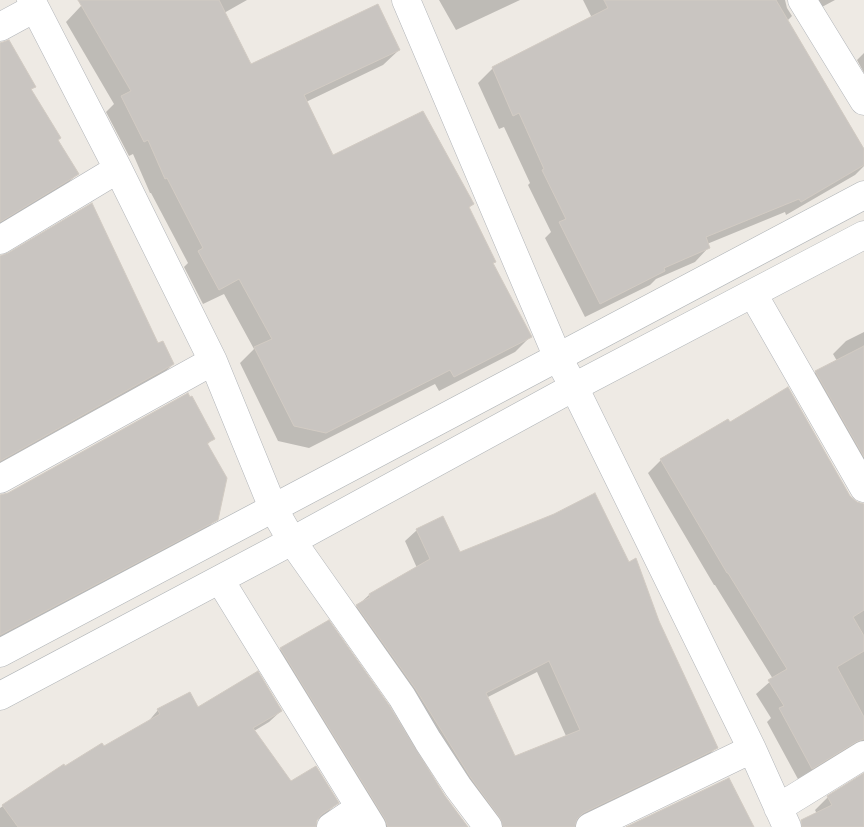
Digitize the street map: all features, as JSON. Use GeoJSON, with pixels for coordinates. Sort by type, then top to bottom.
{"type":"FeatureCollection","features":[{"type":"Feature","properties":{"kind":"street"},"geometry":{"type":"LineString","coordinates":[[802,0],[864,101]]}},
{"type":"Feature","properties":{"kind":"street"},"geometry":{"type":"LineString","coordinates":[[410,1],[558,358],[752,749],[783,818],[864,755]]}},
{"type":"Feature","properties":{"kind":"street"},"geometry":{"type":"LineString","coordinates":[[0,27],[33,4],[118,169],[213,362],[273,508],[292,541],[402,697],[458,787],[488,827]]}},
{"type":"Feature","properties":{"kind":"street"},"geometry":{"type":"LineString","coordinates":[[0,240],[118,169]]}},
{"type":"Feature","properties":{"kind":"street"},"geometry":{"type":"LineString","coordinates":[[0,653],[864,195]]}},
{"type":"Feature","properties":{"kind":"street"},"geometry":{"type":"LineString","coordinates":[[0,696],[220,580],[574,388],[864,235]]}},
{"type":"Feature","properties":{"kind":"street"},"geometry":{"type":"LineString","coordinates":[[753,294],[864,488]]}},
{"type":"Feature","properties":{"kind":"street"},"geometry":{"type":"LineString","coordinates":[[0,479],[213,362]]}},
{"type":"Feature","properties":{"kind":"street"},"geometry":{"type":"LineString","coordinates":[[220,580],[366,818],[331,827]]}},
{"type":"Feature","properties":{"kind":"street"},"geometry":{"type":"LineString","coordinates":[[590,827],[752,749]]}},
{"type":"Feature","properties":{"kind":"building"},"geometry":{"type":"Polygon","coordinates":[[[78,0],[219,0],[251,64],[378,4],[400,50],[304,95],[333,155],[423,111],[474,204],[469,207],[496,262],[493,263],[532,337],[454,377],[450,370],[326,433],[294,426],[254,347],[272,339],[239,279],[219,290],[198,251],[203,248],[167,178],[165,179],[148,140],[144,142],[121,96],[131,91],[78,0]]]}},
{"type":"Feature","properties":{"kind":"building"},"geometry":{"type":"Polygon","coordinates":[[[604,0],[776,0],[864,149],[864,165],[801,202],[799,199],[706,237],[710,248],[664,268],[665,271],[600,304],[559,222],[566,219],[542,170],[544,169],[519,113],[513,116],[492,67],[608,8],[604,0]]]}},
{"type":"Feature","properties":{"kind":"building"},"geometry":{"type":"Polygon","coordinates":[[[9,40],[36,87],[31,89],[61,138],[58,140],[79,174],[0,222],[0,43],[9,40]]]}},
{"type":"Feature","properties":{"kind":"building"},"geometry":{"type":"Polygon","coordinates":[[[92,203],[158,343],[163,341],[174,364],[0,461],[0,256],[92,203]]]}},
{"type":"Feature","properties":{"kind":"building"},"geometry":{"type":"Polygon","coordinates":[[[864,346],[864,457],[815,371],[864,346]]]}},
{"type":"Feature","properties":{"kind":"building"},"geometry":{"type":"Polygon","coordinates":[[[788,387],[850,496],[857,502],[864,504],[864,610],[853,617],[864,636],[864,651],[837,667],[864,717],[864,739],[812,769],[779,708],[784,706],[768,680],[787,669],[727,573],[660,459],[728,419],[730,422],[788,387]]]}},
{"type":"Feature","properties":{"kind":"building"},"geometry":{"type":"Polygon","coordinates":[[[188,393],[190,397],[192,396],[215,439],[207,443],[227,478],[218,520],[0,635],[0,495],[8,493],[188,393]]]}},
{"type":"Feature","properties":{"kind":"building"},"geometry":{"type":"Polygon","coordinates":[[[595,493],[629,562],[636,558],[659,621],[718,748],[583,813],[577,819],[575,827],[503,827],[500,818],[471,778],[415,688],[356,605],[370,597],[369,594],[430,559],[416,529],[443,516],[460,552],[554,514],[595,493]],[[549,661],[486,693],[515,756],[580,730],[549,661]]]}},
{"type":"Feature","properties":{"kind":"building"},"geometry":{"type":"Polygon","coordinates":[[[329,620],[389,705],[445,796],[468,827],[388,827],[385,819],[280,648],[329,620]]]}},
{"type":"Feature","properties":{"kind":"building"},"geometry":{"type":"Polygon","coordinates":[[[258,671],[282,711],[253,728],[291,781],[316,766],[339,803],[322,814],[317,820],[316,827],[18,827],[2,805],[64,764],[65,766],[102,743],[104,746],[160,714],[157,709],[190,692],[198,707],[258,671]]]}},
{"type":"Feature","properties":{"kind":"building"},"geometry":{"type":"Polygon","coordinates":[[[864,773],[864,827],[802,827],[801,820],[832,805],[827,796],[864,773]]]}},
{"type":"Feature","properties":{"kind":"building"},"geometry":{"type":"Polygon","coordinates":[[[729,778],[754,827],[626,827],[729,778]]]}}]}
